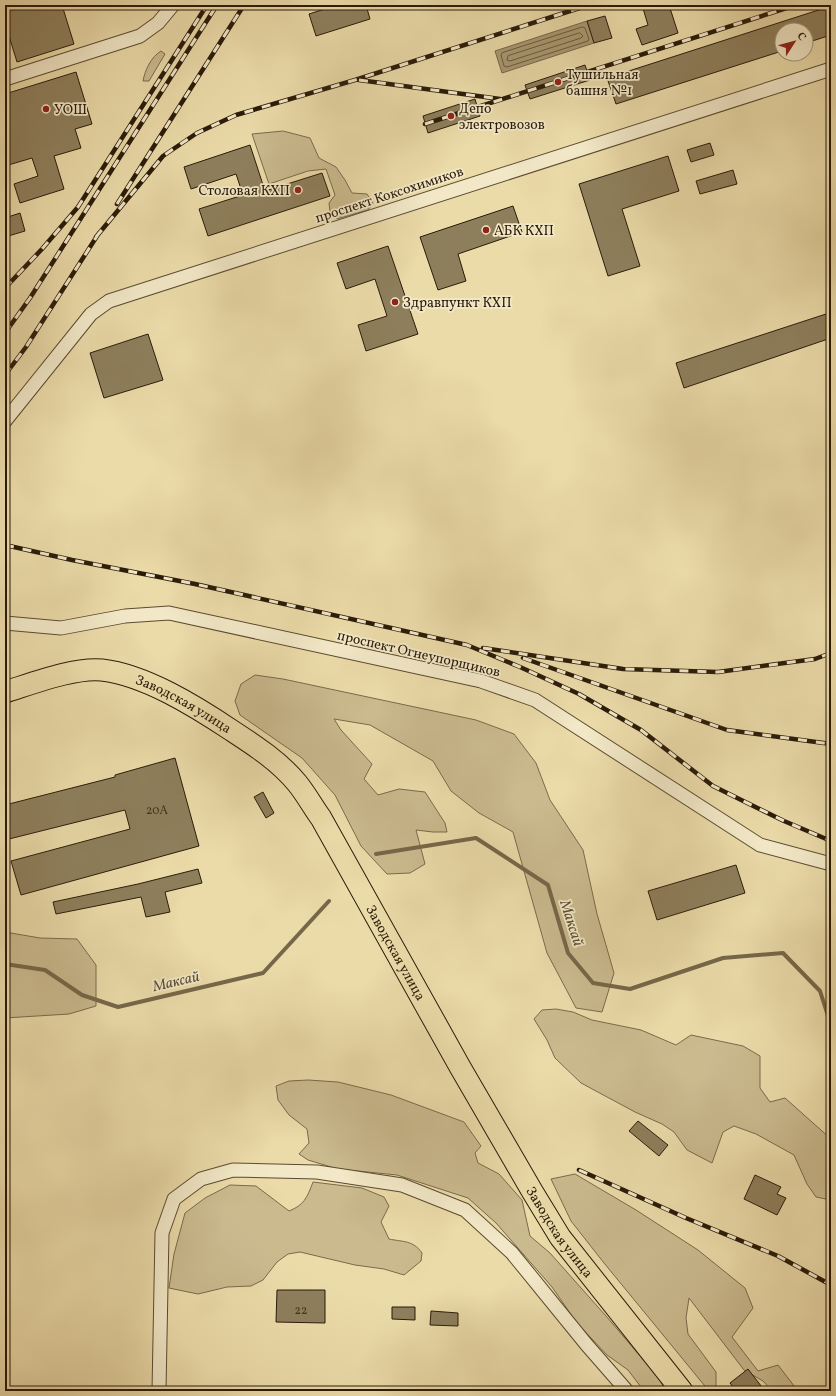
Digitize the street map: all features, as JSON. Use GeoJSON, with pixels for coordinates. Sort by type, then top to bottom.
{"type":"FeatureCollection","features":[{"type":"Feature","properties":{"kind":"main road","name":"Заводская улица"},"geometry":{"type":"LineString","coordinates":[[5,692],[48,678],[82,671],[101,670],[119,673],[169,693],[213,718],[263,751],[297,783],[321,818],[460,1067],[560,1236],[682,1391]]}},
{"type":"Feature","properties":{"kind":"street"},"geometry":{"type":"LineString","coordinates":[[5,79],[140,36],[158,23],[173,5]]}},
{"type":"Feature","properties":{"kind":"street","name":"проспект Коксохимиков"},"geometry":{"type":"LineString","coordinates":[[5,420],[91,314],[109,301],[831,69]]}},
{"type":"Feature","properties":{"kind":"street","name":"проспект Огнеупорщиков"},"geometry":{"type":"LineString","coordinates":[[5,623],[61,628],[125,616],[169,612],[482,682],[535,700],[760,845],[831,864]]}},
{"type":"Feature","properties":{"kind":"street"},"geometry":{"type":"LineString","coordinates":[[159,1391],[162,1232],[174,1199],[201,1179],[233,1170],[317,1172],[402,1185],[465,1210],[512,1253],[586,1344],[627,1391]]}},
{"type":"Feature","properties":{"kind":"shaded area"},"geometry":{"type":"Polygon","coordinates":[[[161,51],[165,54],[149,81],[143,81],[149,64],[161,51]]]}},
{"type":"Feature","properties":{"kind":"shaded area"},"geometry":{"type":"Polygon","coordinates":[[[283,131],[310,138],[319,158],[336,167],[352,193],[367,194],[373,203],[368,210],[337,219],[330,211],[329,203],[335,195],[326,169],[308,171],[269,184],[252,134],[283,131]]]}},
{"type":"Feature","properties":{"kind":"shaded area"},"geometry":{"type":"Polygon","coordinates":[[[255,675],[283,679],[476,720],[514,734],[536,763],[550,800],[583,850],[597,914],[614,973],[602,1012],[576,1008],[547,953],[513,832],[479,813],[451,791],[433,761],[370,725],[334,719],[341,730],[372,764],[364,779],[378,795],[399,789],[425,792],[445,823],[447,832],[416,830],[425,864],[410,873],[387,874],[361,846],[335,795],[302,758],[240,715],[235,701],[241,684],[255,675]]]}},
{"type":"Feature","properties":{"kind":"shaded area"},"geometry":{"type":"Polygon","coordinates":[[[5,932],[40,938],[77,939],[96,965],[96,1006],[69,1014],[5,1018],[5,932]]]}},
{"type":"Feature","properties":{"kind":"shaded area"},"geometry":{"type":"Polygon","coordinates":[[[556,1009],[573,1012],[592,1020],[641,1030],[676,1045],[691,1035],[743,1046],[760,1056],[760,1088],[770,1102],[785,1098],[831,1139],[831,1200],[816,1197],[807,1184],[794,1155],[756,1134],[734,1126],[723,1132],[712,1163],[687,1150],[674,1132],[662,1124],[635,1112],[581,1083],[555,1058],[547,1040],[534,1019],[542,1010],[556,1009]]]}},
{"type":"Feature","properties":{"kind":"shaded area"},"geometry":{"type":"Polygon","coordinates":[[[308,1080],[338,1082],[391,1095],[464,1122],[481,1146],[475,1153],[478,1163],[499,1174],[522,1200],[530,1236],[550,1253],[606,1316],[658,1377],[666,1391],[644,1391],[628,1370],[607,1355],[577,1323],[552,1287],[496,1223],[468,1198],[397,1175],[338,1169],[308,1160],[299,1154],[309,1143],[307,1129],[289,1115],[278,1100],[276,1086],[289,1081],[308,1080]]]}},
{"type":"Feature","properties":{"kind":"shaded area"},"geometry":{"type":"Polygon","coordinates":[[[575,1174],[636,1210],[698,1250],[745,1288],[753,1308],[732,1337],[758,1371],[778,1365],[798,1391],[772,1391],[763,1381],[744,1370],[689,1298],[686,1318],[688,1334],[716,1372],[716,1386],[720,1391],[709,1391],[571,1221],[551,1179],[575,1174]]]}},
{"type":"Feature","properties":{"kind":"shaded area"},"geometry":{"type":"Polygon","coordinates":[[[313,1182],[362,1188],[384,1197],[389,1206],[381,1222],[389,1239],[407,1242],[415,1246],[422,1253],[421,1261],[404,1275],[384,1269],[355,1265],[300,1252],[288,1254],[277,1262],[263,1280],[251,1286],[227,1287],[198,1294],[169,1288],[174,1254],[185,1213],[205,1198],[230,1185],[256,1186],[289,1211],[302,1203],[313,1182]]]}},
{"type":"Feature","properties":{"kind":"water"},"geometry":{"type":"Polygon","coordinates":[[[587,21],[594,43],[502,73],[495,51],[587,21]]]}},
{"type":"Feature","properties":{"kind":"building"},"geometry":{"type":"Polygon","coordinates":[[[5,5],[62,5],[74,44],[17,62],[5,23],[5,5]]]}},
{"type":"Feature","properties":{"kind":"building"},"geometry":{"type":"Polygon","coordinates":[[[337,5],[366,5],[370,19],[316,36],[309,14],[337,5]]]}},
{"type":"Feature","properties":{"kind":"building"},"geometry":{"type":"Polygon","coordinates":[[[642,5],[669,5],[678,33],[642,45],[636,29],[648,25],[642,5]]]}},
{"type":"Feature","properties":{"kind":"building"},"geometry":{"type":"Polygon","coordinates":[[[831,6],[831,35],[814,40],[814,22],[781,22],[831,6]]]}},
{"type":"Feature","properties":{"kind":"building"},"geometry":{"type":"Polygon","coordinates":[[[605,16],[612,38],[594,43],[587,21],[605,16]]]}},
{"type":"Feature","properties":{"kind":"building"},"geometry":{"type":"Polygon","coordinates":[[[774,24],[774,54],[616,104],[607,78],[774,24]]]}},
{"type":"Feature","properties":{"kind":"building","name":"Тушильная башня №1"},"geometry":{"type":"Polygon","coordinates":[[[585,65],[590,80],[530,99],[525,85],[585,65]]]}},
{"type":"Feature","properties":{"kind":"building","name":"УОШ"},"geometry":{"type":"Polygon","coordinates":[[[76,72],[92,124],[75,129],[81,148],[54,156],[64,189],[20,203],[14,184],[38,176],[32,158],[5,166],[5,94],[76,72]]]}},
{"type":"Feature","properties":{"kind":"building","name":"Депо электровозов"},"geometry":{"type":"Polygon","coordinates":[[[475,99],[480,116],[428,133],[423,116],[475,99]]]}},
{"type":"Feature","properties":{"kind":"building"},"geometry":{"type":"Polygon","coordinates":[[[710,143],[714,155],[691,162],[687,150],[710,143]]]}},
{"type":"Feature","properties":{"kind":"building","name":"Столовая КХП"},"geometry":{"type":"Polygon","coordinates":[[[250,145],[265,191],[322,173],[330,196],[208,236],[199,209],[243,195],[236,174],[191,189],[184,167],[250,145]]]}},
{"type":"Feature","properties":{"kind":"building"},"geometry":{"type":"Polygon","coordinates":[[[668,156],[679,191],[622,209],[640,266],[608,276],[579,184],[668,156]]]}},
{"type":"Feature","properties":{"kind":"building"},"geometry":{"type":"Polygon","coordinates":[[[733,170],[737,184],[700,194],[696,181],[733,170]]]}},
{"type":"Feature","properties":{"kind":"building"},"geometry":{"type":"Polygon","coordinates":[[[513,206],[522,232],[458,254],[466,281],[438,290],[420,237],[513,206]]]}},
{"type":"Feature","properties":{"kind":"building"},"geometry":{"type":"Polygon","coordinates":[[[20,213],[25,231],[5,237],[5,218],[20,213]]]}},
{"type":"Feature","properties":{"kind":"building","name":"Здравпункт КХП"},"geometry":{"type":"Polygon","coordinates":[[[388,246],[418,334],[366,351],[358,325],[387,316],[375,279],[346,289],[337,263],[388,246]]]}},
{"type":"Feature","properties":{"kind":"building"},"geometry":{"type":"Polygon","coordinates":[[[826,314],[831,329],[831,338],[684,388],[676,363],[826,314]]]}},
{"type":"Feature","properties":{"kind":"building"},"geometry":{"type":"Polygon","coordinates":[[[148,334],[163,380],[104,398],[90,353],[148,334]]]}},
{"type":"Feature","properties":{"kind":"building"},"geometry":{"type":"Polygon","coordinates":[[[175,758],[199,846],[21,895],[11,861],[130,829],[125,810],[5,840],[5,805],[115,777],[115,775],[175,758]]]}},
{"type":"Feature","properties":{"kind":"building"},"geometry":{"type":"Polygon","coordinates":[[[263,792],[274,813],[266,818],[254,797],[263,792]]]}},
{"type":"Feature","properties":{"kind":"building"},"geometry":{"type":"Polygon","coordinates":[[[736,865],[745,893],[657,920],[648,891],[736,865]]]}},
{"type":"Feature","properties":{"kind":"building"},"geometry":{"type":"Polygon","coordinates":[[[198,869],[202,883],[165,892],[170,912],[146,917],[141,897],[56,914],[53,902],[138,884],[198,869]]]}},
{"type":"Feature","properties":{"kind":"building"},"geometry":{"type":"Polygon","coordinates":[[[638,1121],[668,1145],[659,1156],[629,1131],[638,1121]]]}},
{"type":"Feature","properties":{"kind":"building"},"geometry":{"type":"Polygon","coordinates":[[[755,1175],[781,1187],[777,1194],[786,1198],[777,1215],[744,1199],[755,1175]]]}},
{"type":"Feature","properties":{"kind":"building"},"geometry":{"type":"Polygon","coordinates":[[[277,1290],[325,1290],[325,1323],[276,1322],[277,1290]]]}},
{"type":"Feature","properties":{"kind":"building"},"geometry":{"type":"Polygon","coordinates":[[[392,1307],[415,1307],[415,1320],[392,1319],[392,1307]]]}},
{"type":"Feature","properties":{"kind":"building"},"geometry":{"type":"Polygon","coordinates":[[[431,1311],[458,1313],[458,1326],[430,1325],[431,1311]]]}},
{"type":"Feature","properties":{"kind":"building"},"geometry":{"type":"Polygon","coordinates":[[[748,1369],[765,1391],[736,1391],[730,1383],[748,1369]]]}},
{"type":"Feature","properties":{"kind":"waterway","name":"Максай"},"geometry":{"type":"LineString","coordinates":[[376,854],[476,838],[548,885],[568,953],[593,983],[630,989],[723,958],[783,953],[820,991],[831,1025]]}},
{"type":"Feature","properties":{"kind":"waterway","name":"Максай"},"geometry":{"type":"LineString","coordinates":[[5,964],[45,970],[82,995],[118,1007],[263,973],[329,901]]}},
{"type":"Feature","properties":{"kind":"railway"},"geometry":{"type":"LineString","coordinates":[[5,288],[42,249],[78,207],[207,5]]}},
{"type":"Feature","properties":{"kind":"railway"},"geometry":{"type":"LineString","coordinates":[[5,333],[30,298],[217,5]]}},
{"type":"Feature","properties":{"kind":"railway"},"geometry":{"type":"LineString","coordinates":[[117,204],[244,5]]}},
{"type":"Feature","properties":{"kind":"railway"},"geometry":{"type":"LineString","coordinates":[[96,237],[163,156],[197,133],[236,115],[355,80],[589,5]]}},
{"type":"Feature","properties":{"kind":"railway"},"geometry":{"type":"LineString","coordinates":[[425,124],[796,5]]}},
{"type":"Feature","properties":{"kind":"railway"},"geometry":{"type":"LineString","coordinates":[[359,80],[500,99]]}},
{"type":"Feature","properties":{"kind":"railway"},"geometry":{"type":"LineString","coordinates":[[5,375],[26,347],[99,233]]}},
{"type":"Feature","properties":{"kind":"railway"},"geometry":{"type":"LineString","coordinates":[[5,545],[72,560],[195,584],[467,645],[579,694],[641,730],[713,786],[784,821],[831,841]]}},
{"type":"Feature","properties":{"kind":"railway"},"geometry":{"type":"LineString","coordinates":[[483,648],[623,669],[718,672],[815,659],[831,653]]}},
{"type":"Feature","properties":{"kind":"railway"},"geometry":{"type":"LineString","coordinates":[[523,658],[727,730],[831,744]]}},
{"type":"Feature","properties":{"kind":"railway"},"geometry":{"type":"LineString","coordinates":[[579,1170],[686,1218],[778,1256],[831,1285]]}},
{"type":"Feature","properties":{"kind":"place","name":"Тушильная башня №1"},"geometry":{"type":"Point","coordinates":[558,82]}},
{"type":"Feature","properties":{"kind":"place","name":"УОШ"},"geometry":{"type":"Point","coordinates":[46,109]}},
{"type":"Feature","properties":{"kind":"place","name":"Депо электровозов"},"geometry":{"type":"Point","coordinates":[451,116]}},
{"type":"Feature","properties":{"kind":"place","name":"Столовая КХП"},"geometry":{"type":"Point","coordinates":[298,190]}},
{"type":"Feature","properties":{"kind":"place","name":"АБК КХП"},"geometry":{"type":"Point","coordinates":[486,230]}},
{"type":"Feature","properties":{"kind":"place","name":"Здравпункт КХП"},"geometry":{"type":"Point","coordinates":[395,302]}}]}
